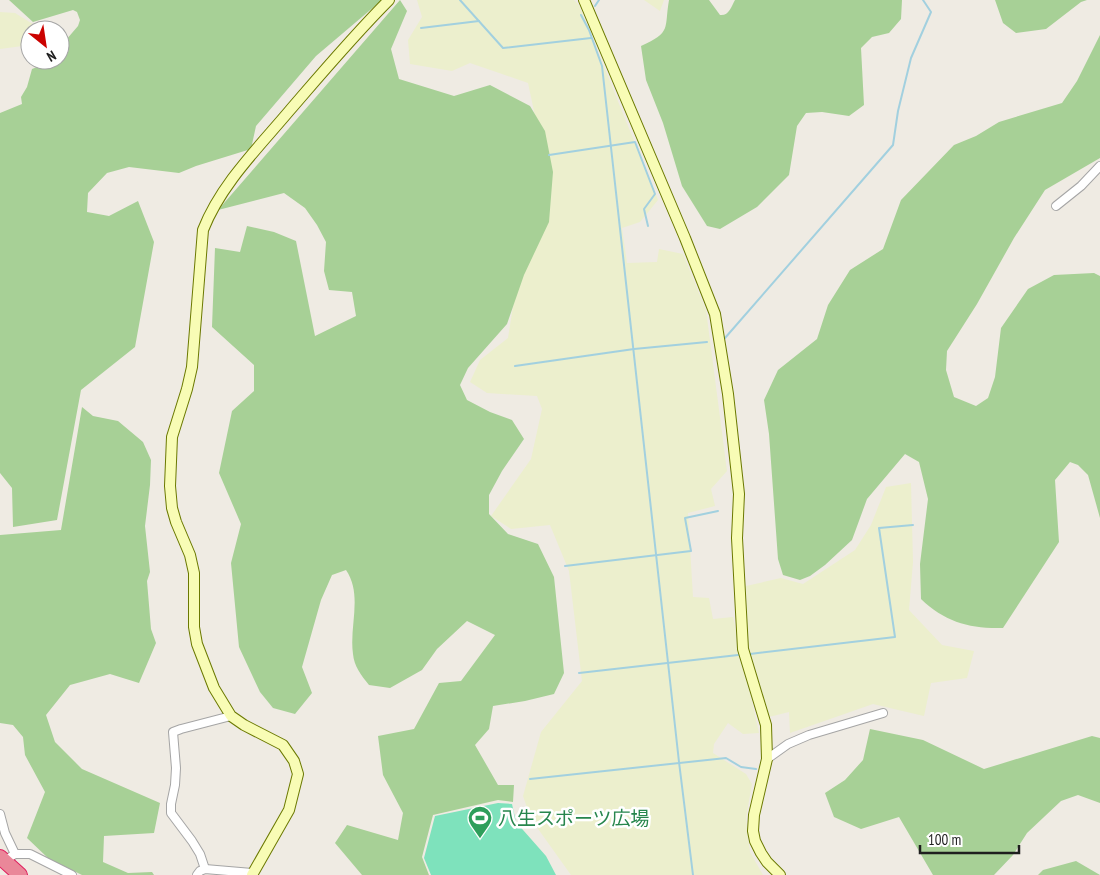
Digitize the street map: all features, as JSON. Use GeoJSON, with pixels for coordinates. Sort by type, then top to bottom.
{"type":"FeatureCollection","features":[{"type":"Feature","properties":{"kind":"highway"},"geometry":{"type":"LineString","coordinates":[[6,858],[20,875]]}},
{"type":"Feature","properties":{"kind":"street"},"geometry":{"type":"LineString","coordinates":[[197,875],[205,868],[252,874],[288,810],[298,774],[294,761],[283,746],[231,716],[214,688],[197,644],[194,627],[194,573],[190,555],[172,508],[170,486],[172,437],[192,368],[203,230],[217,202],[237,174],[307,91],[389,0]]}},
{"type":"Feature","properties":{"kind":"street"},"geometry":{"type":"LineString","coordinates":[[584,0],[715,314],[728,394],[739,494],[737,538],[743,650],[766,725],[767,759],[752,831],[761,853],[780,875]]}},
{"type":"Feature","properties":{"kind":"street"},"geometry":{"type":"LineString","coordinates":[[1056,206],[1081,186],[1100,166]]}},
{"type":"Feature","properties":{"kind":"street"},"geometry":{"type":"LineString","coordinates":[[767,759],[788,744],[809,735],[883,713]]}},
{"type":"Feature","properties":{"kind":"street"},"geometry":{"type":"LineString","coordinates":[[205,868],[200,854],[192,841],[171,813],[176,776],[173,732],[181,728],[231,716]]}},
{"type":"Feature","properties":{"kind":"street"},"geometry":{"type":"LineString","coordinates":[[0,814],[5,833],[6,858],[30,854],[72,875]]}},
{"type":"Feature","properties":{"kind":"green space"},"geometry":{"type":"Polygon","coordinates":[[[9,0],[382,0],[316,56],[256,126],[251,149],[179,173],[129,167],[107,173],[88,193],[87,212],[109,216],[138,201],[154,242],[135,347],[81,390],[57,520],[13,527],[12,488],[0,473],[0,113],[22,104],[21,97],[27,87],[32,70],[70,70],[70,35],[78,26],[80,20],[77,12],[73,10],[40,20],[31,20],[9,0]]]}},
{"type":"Feature","properties":{"kind":"green space"},"geometry":{"type":"Polygon","coordinates":[[[400,0],[407,11],[391,49],[399,79],[454,96],[490,85],[530,106],[545,131],[553,172],[549,222],[524,275],[507,324],[468,368],[460,385],[467,400],[490,412],[512,420],[524,439],[502,471],[489,495],[489,514],[508,534],[538,544],[554,577],[564,673],[554,694],[493,706],[489,729],[475,745],[498,785],[514,785],[513,802],[498,800],[433,815],[422,857],[429,875],[362,875],[335,843],[347,825],[398,840],[403,813],[383,775],[378,736],[414,729],[439,683],[461,681],[495,635],[467,621],[437,649],[422,670],[390,688],[369,685],[358,670],[354,658],[352,643],[355,600],[351,580],[346,570],[332,575],[321,600],[302,667],[312,693],[295,714],[273,708],[260,692],[239,647],[231,563],[241,524],[219,473],[232,411],[254,391],[254,365],[212,327],[215,248],[240,252],[247,226],[274,232],[296,241],[315,336],[356,316],[352,292],[329,290],[324,271],[326,242],[305,208],[284,193],[218,210],[400,0]]]}},
{"type":"Feature","properties":{"kind":"green space"},"geometry":{"type":"Polygon","coordinates":[[[417,0],[574,0],[579,5],[658,200],[640,222],[622,228],[627,263],[657,262],[659,249],[683,254],[706,310],[727,471],[711,489],[715,506],[688,513],[693,597],[709,598],[713,619],[733,617],[759,733],[743,734],[728,723],[714,744],[713,753],[746,774],[752,784],[746,818],[750,852],[763,875],[571,875],[531,819],[523,796],[541,732],[582,681],[569,571],[550,525],[511,529],[491,516],[531,459],[542,409],[537,396],[487,393],[470,382],[480,360],[508,338],[519,268],[544,158],[528,83],[470,63],[452,71],[410,64],[408,40],[422,17],[417,0]]]}},
{"type":"Feature","properties":{"kind":"green space"},"geometry":{"type":"Polygon","coordinates":[[[644,0],[664,0],[660,11],[644,0]]]}},
{"type":"Feature","properties":{"kind":"green space"},"geometry":{"type":"Polygon","coordinates":[[[669,0],[709,0],[720,15],[723,15],[728,13],[735,0],[902,0],[901,19],[889,33],[872,37],[861,48],[864,105],[849,116],[822,112],[806,113],[797,126],[789,175],[757,207],[720,229],[707,226],[682,186],[663,123],[646,80],[641,46],[658,37],[665,29],[669,0]]]}},
{"type":"Feature","properties":{"kind":"green space"},"geometry":{"type":"Polygon","coordinates":[[[995,0],[1087,0],[1081,2],[1046,29],[1016,33],[1003,23],[995,0]]]}},
{"type":"Feature","properties":{"kind":"green space"},"geometry":{"type":"Polygon","coordinates":[[[0,12],[15,13],[26,20],[20,20],[20,46],[0,49],[0,12]]]}},
{"type":"Feature","properties":{"kind":"green space"},"geometry":{"type":"Polygon","coordinates":[[[1100,35],[1100,158],[1045,190],[1014,238],[977,304],[947,351],[946,370],[954,397],[976,406],[988,398],[995,377],[1001,328],[1028,289],[1054,275],[1094,273],[1100,276],[1100,518],[1088,475],[1078,465],[1070,462],[1055,480],[1059,542],[1003,628],[980,627],[949,619],[921,599],[920,564],[928,499],[919,462],[905,454],[867,499],[852,540],[810,576],[800,580],[783,575],[778,559],[769,434],[764,400],[778,370],[817,339],[828,305],[850,270],[883,249],[901,200],[954,145],[976,136],[999,122],[1062,103],[1077,81],[1100,35]]]}},
{"type":"Feature","properties":{"kind":"green space"},"geometry":{"type":"Polygon","coordinates":[[[82,407],[93,416],[118,421],[143,442],[151,460],[145,526],[150,572],[147,581],[151,629],[156,643],[139,683],[110,674],[70,685],[46,715],[55,742],[82,769],[160,803],[154,833],[104,836],[103,862],[128,873],[152,872],[154,875],[82,875],[49,859],[27,838],[45,792],[25,755],[23,737],[13,725],[0,723],[0,535],[61,530],[82,407]]]}},
{"type":"Feature","properties":{"kind":"green space"},"geometry":{"type":"Polygon","coordinates":[[[911,483],[913,562],[909,610],[942,645],[974,651],[967,678],[931,683],[924,716],[873,704],[790,733],[789,712],[769,717],[748,647],[746,586],[781,578],[803,584],[855,550],[871,525],[886,487],[911,483]]]}},
{"type":"Feature","properties":{"kind":"green space"},"geometry":{"type":"Polygon","coordinates":[[[870,729],[923,740],[984,769],[1092,736],[1100,738],[1100,803],[1078,795],[1061,801],[1027,833],[1013,855],[994,875],[933,875],[899,817],[861,829],[834,817],[825,793],[845,780],[863,760],[870,729]]]}},
{"type":"Feature","properties":{"kind":"green space","name":"八生スポーツ広場"},"geometry":{"type":"Polygon","coordinates":[[[498,803],[512,804],[516,822],[546,856],[556,875],[431,875],[424,858],[435,816],[498,803]]]}},
{"type":"Feature","properties":{"kind":"green space"},"geometry":{"type":"Polygon","coordinates":[[[1076,861],[1100,875],[1038,875],[1043,870],[1076,861]]]}},
{"type":"Feature","properties":{"kind":"waterway"},"geometry":{"type":"LineString","coordinates":[[460,0],[503,48],[591,38]]}},
{"type":"Feature","properties":{"kind":"waterway"},"geometry":{"type":"LineString","coordinates":[[595,6],[599,0]]}},
{"type":"Feature","properties":{"kind":"waterway"},"geometry":{"type":"LineString","coordinates":[[725,338],[893,145],[898,111],[911,58],[931,12],[923,0]]}},
{"type":"Feature","properties":{"kind":"waterway"},"geometry":{"type":"LineString","coordinates":[[581,15],[589,30],[602,66],[693,875]]}},
{"type":"Feature","properties":{"kind":"waterway"},"geometry":{"type":"LineString","coordinates":[[421,28],[479,21]]}},
{"type":"Feature","properties":{"kind":"waterway"},"geometry":{"type":"LineString","coordinates":[[549,155],[635,142],[655,194],[644,209],[648,226]]}},
{"type":"Feature","properties":{"kind":"waterway"},"geometry":{"type":"LineString","coordinates":[[515,366],[634,349],[707,342]]}},
{"type":"Feature","properties":{"kind":"waterway"},"geometry":{"type":"LineString","coordinates":[[565,566],[691,551],[685,518],[718,511]]}},
{"type":"Feature","properties":{"kind":"waterway"},"geometry":{"type":"LineString","coordinates":[[750,654],[895,637],[879,528],[913,525]]}},
{"type":"Feature","properties":{"kind":"waterway"},"geometry":{"type":"LineString","coordinates":[[579,673],[738,655]]}},
{"type":"Feature","properties":{"kind":"waterway"},"geometry":{"type":"LineString","coordinates":[[530,779],[726,758],[741,767],[756,769]]}},
{"type":"Feature","properties":{"kind":"place","name":"八生スポーツ広場"},"geometry":{"type":"Point","coordinates":[480,839]}}]}
